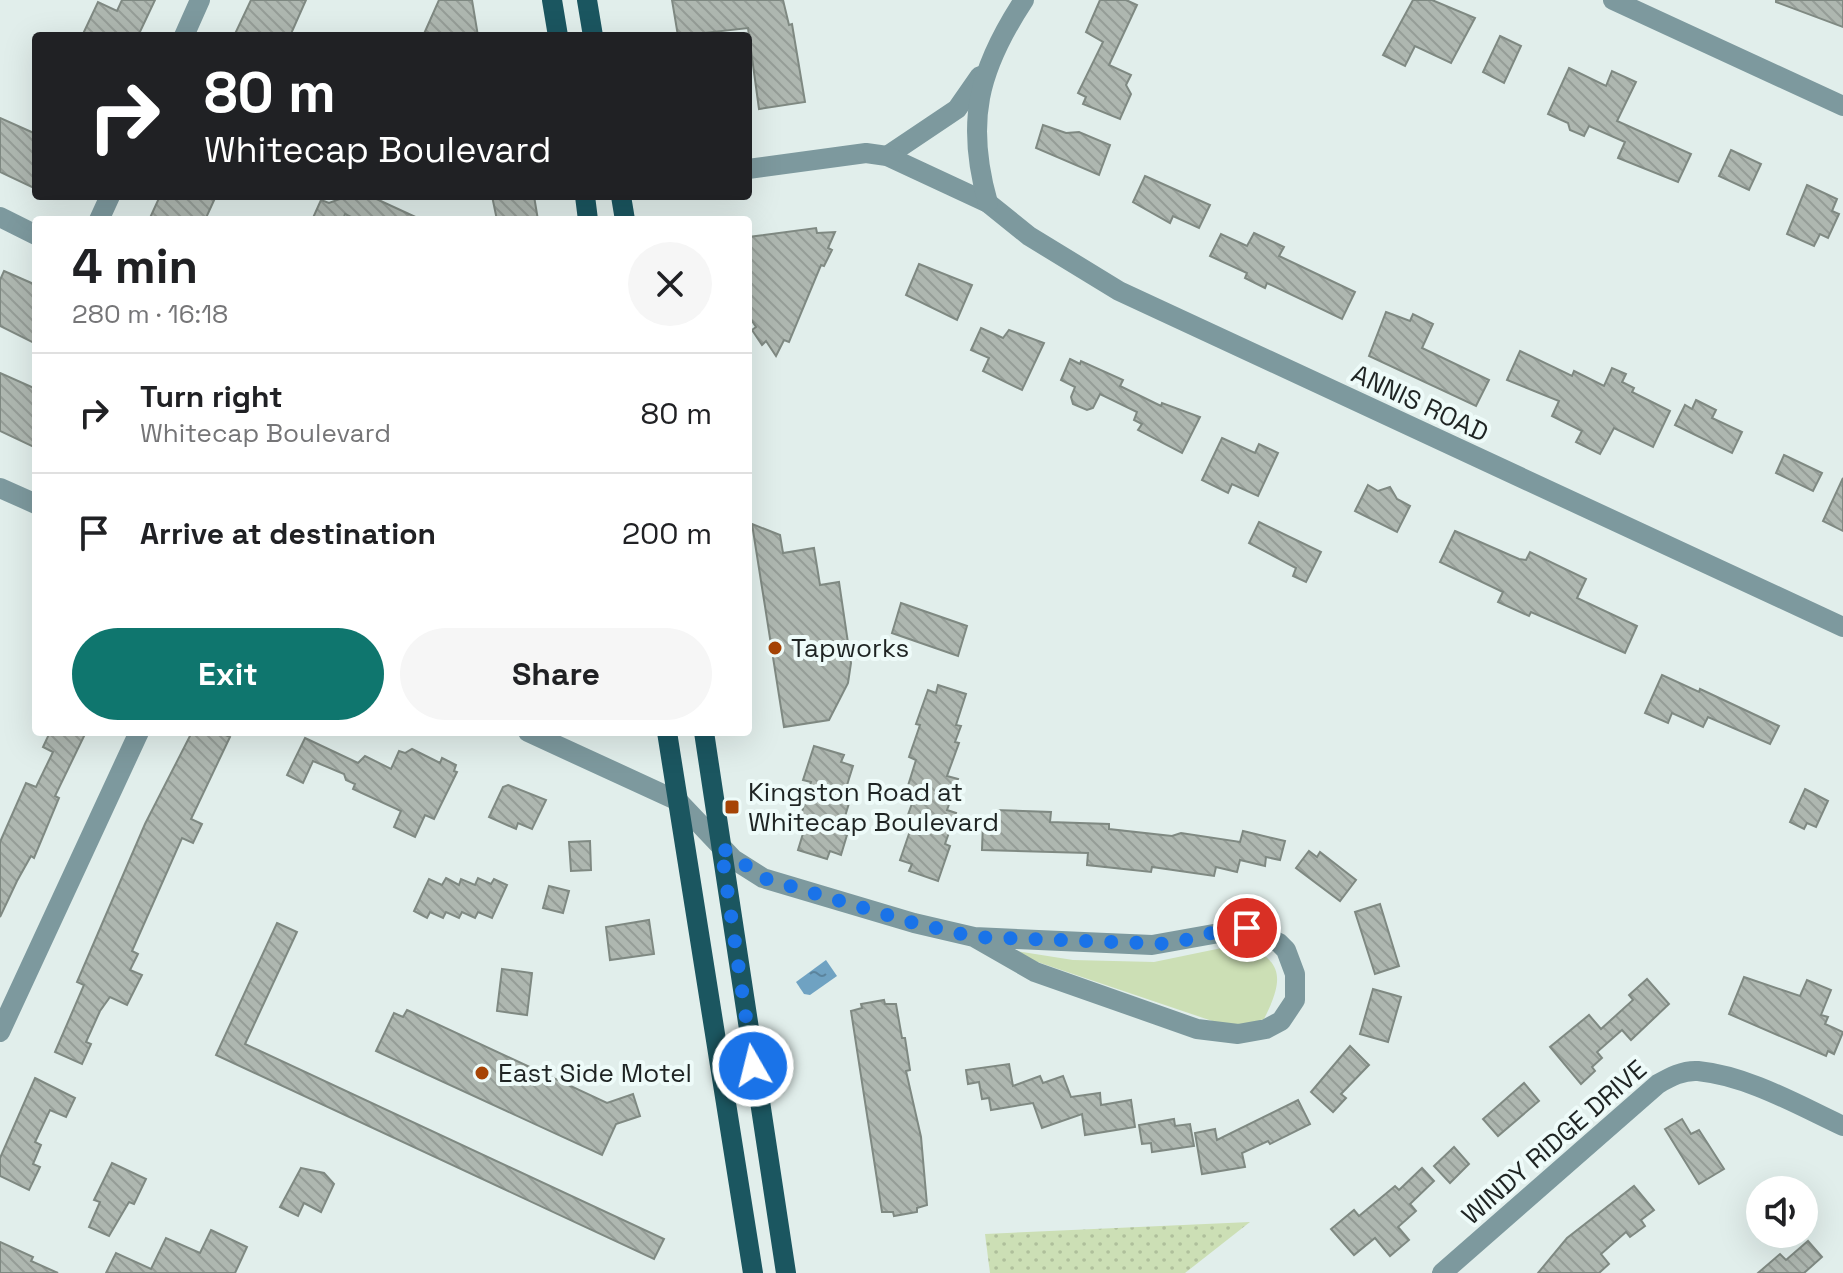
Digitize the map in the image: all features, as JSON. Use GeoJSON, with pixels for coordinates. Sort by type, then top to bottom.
{"type":"FeatureCollection","features":[{"type":"Feature","properties":{"kind":"main road"},"geometry":{"type":"LineString","coordinates":[[552,0],[557,32]]}},
{"type":"Feature","properties":{"kind":"main road"},"geometry":{"type":"LineString","coordinates":[[587,0],[592,32]]}},
{"type":"Feature","properties":{"kind":"main road"},"geometry":{"type":"LineString","coordinates":[[668,736],[753,1273]]}},
{"type":"Feature","properties":{"kind":"main road"},"geometry":{"type":"LineString","coordinates":[[705,736],[786,1273]]}},
{"type":"Feature","properties":{"kind":"street"},"geometry":{"type":"LineString","coordinates":[[186,32],[200,0]]}},
{"type":"Feature","properties":{"kind":"street"},"geometry":{"type":"LineString","coordinates":[[752,168],[866,153],[887,156],[957,109],[987,68],[1024,0]]}},
{"type":"Feature","properties":{"kind":"street"},"geometry":{"type":"LineString","coordinates":[[1613,0],[1843,106]]}},
{"type":"Feature","properties":{"kind":"street"},"geometry":{"type":"LineString","coordinates":[[987,68],[979,102],[976,151],[988,203]]}},
{"type":"Feature","properties":{"kind":"street","name":"ANNIS ROAD"},"geometry":{"type":"LineString","coordinates":[[887,156],[988,203],[1029,236],[1119,291],[1843,627]]}},
{"type":"Feature","properties":{"kind":"street"},"geometry":{"type":"LineString","coordinates":[[0,217],[32,233]]}},
{"type":"Feature","properties":{"kind":"street"},"geometry":{"type":"LineString","coordinates":[[0,488],[32,502]]}},
{"type":"Feature","properties":{"kind":"street"},"geometry":{"type":"LineString","coordinates":[[0,1032],[137,736]]}},
{"type":"Feature","properties":{"kind":"street"},"geometry":{"type":"LineString","coordinates":[[537,736],[678,801],[721,847],[763,878],[914,923],[974,937],[1161,945],[1247,928],[1279,943],[1286,950],[1295,974],[1295,1000],[1281,1021],[1266,1029],[1238,1034],[1197,1029],[1035,972],[974,937]]}},
{"type":"Feature","properties":{"kind":"street","name":"WINDY RIDGE DRIVE"},"geometry":{"type":"LineString","coordinates":[[1442,1273],[1658,1084],[1677,1074],[1697,1071],[1727,1078],[1843,1126]]}},
{"type":"Feature","properties":{"kind":"green space"},"geometry":{"type":"Polygon","coordinates":[[[1241,944],[1266,957],[1273,965],[1277,983],[1264,1019],[1236,1029],[996,948],[1073,960],[1154,962],[1241,944]]]}},
{"type":"Feature","properties":{"kind":"green space"},"geometry":{"type":"Polygon","coordinates":[[[1250,1222],[1185,1273],[990,1273],[985,1234],[1250,1222]]]}},
{"type":"Feature","properties":{"kind":"water"},"geometry":{"type":"Polygon","coordinates":[[[826,960],[837,976],[810,995],[804,994],[796,982],[826,960]]]}},
{"type":"Feature","properties":{"kind":"building"},"geometry":{"type":"Polygon","coordinates":[[[122,0],[155,0],[140,32],[84,32],[98,2],[117,11],[122,0]]]}},
{"type":"Feature","properties":{"kind":"building"},"geometry":{"type":"Polygon","coordinates":[[[251,0],[306,0],[292,32],[236,32],[251,0]]]}},
{"type":"Feature","properties":{"kind":"building"},"geometry":{"type":"Polygon","coordinates":[[[439,0],[472,0],[477,32],[425,32],[439,0]]]}},
{"type":"Feature","properties":{"kind":"building"},"geometry":{"type":"Polygon","coordinates":[[[672,0],[783,0],[789,25],[792,24],[805,102],[759,109],[752,32],[749,32],[748,28],[677,32],[672,0]]]}},
{"type":"Feature","properties":{"kind":"building"},"geometry":{"type":"Polygon","coordinates":[[[1100,0],[1126,0],[1137,5],[1109,65],[1131,75],[1126,85],[1131,94],[1120,119],[1083,104],[1086,97],[1078,93],[1103,42],[1086,32],[1100,0]]]}},
{"type":"Feature","properties":{"kind":"building"},"geometry":{"type":"Polygon","coordinates":[[[1413,0],[1432,0],[1475,18],[1451,63],[1415,46],[1405,66],[1383,55],[1413,0]]]}},
{"type":"Feature","properties":{"kind":"building"},"geometry":{"type":"Polygon","coordinates":[[[1843,0],[1843,27],[1776,2],[1843,0]]]}},
{"type":"Feature","properties":{"kind":"building"},"geometry":{"type":"Polygon","coordinates":[[[1500,36],[1521,46],[1504,83],[1483,72],[1500,36]]]}},
{"type":"Feature","properties":{"kind":"building"},"geometry":{"type":"Polygon","coordinates":[[[1569,68],[1606,86],[1612,71],[1636,82],[1617,121],[1691,154],[1678,182],[1618,158],[1625,142],[1589,126],[1584,136],[1570,130],[1568,123],[1548,114],[1569,68]]]}},
{"type":"Feature","properties":{"kind":"building"},"geometry":{"type":"Polygon","coordinates":[[[0,118],[32,132],[32,187],[0,172],[0,118]]]}},
{"type":"Feature","properties":{"kind":"building"},"geometry":{"type":"Polygon","coordinates":[[[1043,125],[1066,133],[1079,132],[1110,145],[1099,175],[1036,148],[1043,125]]]}},
{"type":"Feature","properties":{"kind":"building"},"geometry":{"type":"Polygon","coordinates":[[[1731,150],[1761,164],[1749,190],[1719,176],[1731,150]]]}},
{"type":"Feature","properties":{"kind":"building"},"geometry":{"type":"Polygon","coordinates":[[[1145,176],[1210,205],[1199,228],[1173,216],[1170,223],[1133,202],[1145,176]]]}},
{"type":"Feature","properties":{"kind":"building"},"geometry":{"type":"Polygon","coordinates":[[[1807,185],[1837,199],[1832,211],[1839,214],[1828,238],[1820,234],[1814,246],[1787,234],[1807,185]]]}},
{"type":"Feature","properties":{"kind":"building"},"geometry":{"type":"Polygon","coordinates":[[[158,200],[214,200],[207,216],[151,216],[158,200]]]}},
{"type":"Feature","properties":{"kind":"building"},"geometry":{"type":"Polygon","coordinates":[[[321,200],[329,203],[337,200],[379,200],[413,216],[314,216],[321,200]]]}},
{"type":"Feature","properties":{"kind":"building"},"geometry":{"type":"Polygon","coordinates":[[[493,200],[535,200],[537,216],[496,216],[493,200]]]}},
{"type":"Feature","properties":{"kind":"building"},"geometry":{"type":"Polygon","coordinates":[[[816,228],[817,233],[835,232],[828,248],[832,250],[824,266],[821,265],[789,342],[784,340],[776,356],[766,341],[762,345],[752,330],[756,327],[752,321],[752,237],[816,228]]]}},
{"type":"Feature","properties":{"kind":"building"},"geometry":{"type":"Polygon","coordinates":[[[1254,233],[1284,247],[1279,256],[1355,292],[1342,319],[1267,283],[1265,288],[1245,278],[1247,273],[1210,256],[1221,234],[1247,246],[1254,233]]]}},
{"type":"Feature","properties":{"kind":"building"},"geometry":{"type":"Polygon","coordinates":[[[919,264],[972,285],[957,320],[906,295],[919,264]]]}},
{"type":"Feature","properties":{"kind":"building"},"geometry":{"type":"Polygon","coordinates":[[[4,271],[32,283],[32,342],[0,326],[0,280],[4,271]]]}},
{"type":"Feature","properties":{"kind":"building"},"geometry":{"type":"Polygon","coordinates":[[[1386,312],[1410,321],[1413,314],[1433,324],[1422,348],[1489,380],[1476,406],[1369,356],[1386,312]]]}},
{"type":"Feature","properties":{"kind":"building"},"geometry":{"type":"Polygon","coordinates":[[[981,328],[1003,338],[1009,330],[1044,343],[1022,390],[983,371],[989,358],[971,350],[981,328]]]}},
{"type":"Feature","properties":{"kind":"building"},"geometry":{"type":"Polygon","coordinates":[[[1520,351],[1572,376],[1574,371],[1604,386],[1612,368],[1626,374],[1622,382],[1634,388],[1632,392],[1670,411],[1653,447],[1614,428],[1600,454],[1576,442],[1582,431],[1552,416],[1559,401],[1507,380],[1520,351]]]}},
{"type":"Feature","properties":{"kind":"building"},"geometry":{"type":"Polygon","coordinates":[[[1070,359],[1123,380],[1120,386],[1161,406],[1162,403],[1200,417],[1182,453],[1138,430],[1142,424],[1134,420],[1137,412],[1100,394],[1093,408],[1087,410],[1073,404],[1071,397],[1075,387],[1061,380],[1070,359]]]}},
{"type":"Feature","properties":{"kind":"building"},"geometry":{"type":"Polygon","coordinates":[[[0,373],[32,387],[32,446],[0,431],[0,373]]]}},
{"type":"Feature","properties":{"kind":"building"},"geometry":{"type":"Polygon","coordinates":[[[1696,400],[1716,410],[1712,418],[1742,432],[1732,453],[1675,425],[1685,405],[1692,409],[1696,400]]]}},
{"type":"Feature","properties":{"kind":"building"},"geometry":{"type":"Polygon","coordinates":[[[1222,438],[1255,453],[1259,444],[1278,453],[1258,496],[1232,484],[1228,493],[1202,480],[1222,438]]]}},
{"type":"Feature","properties":{"kind":"building"},"geometry":{"type":"Polygon","coordinates":[[[1784,455],[1822,473],[1813,491],[1776,473],[1784,455]]]}},
{"type":"Feature","properties":{"kind":"building"},"geometry":{"type":"Polygon","coordinates":[[[1843,478],[1843,531],[1823,521],[1843,478]]]}},
{"type":"Feature","properties":{"kind":"building"},"geometry":{"type":"Polygon","coordinates":[[[1368,485],[1378,491],[1390,487],[1397,499],[1410,506],[1397,532],[1355,511],[1368,485]]]}},
{"type":"Feature","properties":{"kind":"building"},"geometry":{"type":"Polygon","coordinates":[[[1259,522],[1321,552],[1306,582],[1293,576],[1296,568],[1249,543],[1259,522]]]}},
{"type":"Feature","properties":{"kind":"building"},"geometry":{"type":"Polygon","coordinates":[[[752,524],[780,535],[783,553],[814,548],[820,585],[839,582],[851,663],[848,683],[829,720],[784,727],[752,524]]]}},
{"type":"Feature","properties":{"kind":"building"},"geometry":{"type":"Polygon","coordinates":[[[1455,531],[1519,559],[1526,560],[1530,552],[1586,579],[1577,598],[1637,626],[1625,653],[1531,612],[1529,616],[1498,602],[1503,592],[1440,562],[1455,531]]]}},
{"type":"Feature","properties":{"kind":"building"},"geometry":{"type":"Polygon","coordinates":[[[901,603],[967,626],[958,656],[892,633],[901,603]]]}},
{"type":"Feature","properties":{"kind":"building"},"geometry":{"type":"Polygon","coordinates":[[[1662,675],[1779,726],[1770,744],[1708,717],[1703,727],[1672,713],[1668,723],[1645,713],[1662,675]]]}},
{"type":"Feature","properties":{"kind":"building"},"geometry":{"type":"Polygon","coordinates":[[[938,685],[966,694],[956,725],[961,726],[955,742],[959,743],[947,776],[958,779],[947,810],[956,813],[945,844],[950,846],[938,881],[909,871],[912,864],[900,860],[911,828],[904,826],[915,795],[906,792],[916,760],[909,757],[920,725],[916,724],[928,690],[936,693],[938,685]]]}},
{"type":"Feature","properties":{"kind":"building"},"geometry":{"type":"Polygon","coordinates":[[[48,736],[84,736],[55,796],[59,798],[34,858],[31,856],[0,917],[0,842],[26,783],[36,787],[53,752],[43,747],[48,736]]]}},
{"type":"Feature","properties":{"kind":"building"},"geometry":{"type":"Polygon","coordinates":[[[190,736],[230,737],[191,819],[202,824],[193,843],[182,838],[132,951],[138,954],[130,970],[142,975],[127,1005],[110,997],[100,1011],[86,1042],[91,1044],[82,1064],[55,1052],[84,985],[77,982],[145,824],[190,736]]]}},
{"type":"Feature","properties":{"kind":"building"},"geometry":{"type":"Polygon","coordinates":[[[305,738],[358,763],[365,756],[391,769],[399,751],[405,753],[412,749],[440,763],[442,758],[456,765],[454,771],[457,772],[434,819],[425,815],[415,837],[394,827],[401,811],[353,789],[355,784],[346,780],[344,774],[313,761],[303,783],[287,775],[305,738]]]}},
{"type":"Feature","properties":{"kind":"building"},"geometry":{"type":"Polygon","coordinates":[[[814,746],[844,755],[841,762],[853,766],[843,798],[850,800],[840,833],[847,835],[841,855],[830,851],[827,859],[798,850],[808,817],[801,815],[811,782],[803,780],[814,746]]]}},
{"type":"Feature","properties":{"kind":"building"},"geometry":{"type":"Polygon","coordinates":[[[508,785],[546,800],[532,829],[518,823],[516,829],[489,817],[503,787],[508,785]]]}},
{"type":"Feature","properties":{"kind":"building"},"geometry":{"type":"Polygon","coordinates":[[[1805,789],[1828,801],[1816,827],[1807,823],[1804,829],[1790,822],[1805,789]]]}},
{"type":"Feature","properties":{"kind":"building"},"geometry":{"type":"Polygon","coordinates":[[[995,810],[1051,812],[1050,822],[1109,824],[1109,829],[1172,836],[1181,833],[1240,842],[1243,831],[1285,841],[1280,860],[1266,857],[1265,866],[1240,860],[1237,872],[1216,867],[1214,876],[1152,867],[1151,872],[1087,865],[1088,853],[982,850],[983,822],[995,819],[995,810]]]}},
{"type":"Feature","properties":{"kind":"building"},"geometry":{"type":"Polygon","coordinates":[[[590,841],[591,870],[571,871],[569,842],[590,841]]]}},
{"type":"Feature","properties":{"kind":"building"},"geometry":{"type":"Polygon","coordinates":[[[1309,851],[1317,857],[1320,852],[1356,880],[1340,901],[1296,868],[1309,851]]]}},
{"type":"Feature","properties":{"kind":"building"},"geometry":{"type":"Polygon","coordinates":[[[446,878],[459,885],[461,879],[475,885],[478,878],[491,884],[494,879],[507,885],[492,918],[478,912],[475,918],[462,912],[459,918],[446,912],[443,918],[430,912],[427,918],[414,911],[429,879],[442,885],[446,878]]]}},
{"type":"Feature","properties":{"kind":"building"},"geometry":{"type":"Polygon","coordinates":[[[549,886],[569,891],[563,913],[543,908],[549,886]]]}},
{"type":"Feature","properties":{"kind":"building"},"geometry":{"type":"Polygon","coordinates":[[[1380,904],[1399,966],[1375,974],[1355,912],[1380,904]]]}},
{"type":"Feature","properties":{"kind":"building"},"geometry":{"type":"Polygon","coordinates":[[[649,920],[654,954],[610,960],[606,927],[649,920]]]}},
{"type":"Feature","properties":{"kind":"building"},"geometry":{"type":"Polygon","coordinates":[[[277,923],[297,932],[245,1044],[664,1239],[654,1259],[216,1055],[277,923]]]}},
{"type":"Feature","properties":{"kind":"building"},"geometry":{"type":"Polygon","coordinates":[[[502,969],[532,973],[527,1015],[497,1011],[502,969]]]}},
{"type":"Feature","properties":{"kind":"building"},"geometry":{"type":"Polygon","coordinates":[[[1744,977],[1800,996],[1807,980],[1831,990],[1821,1015],[1828,1017],[1825,1024],[1843,1032],[1834,1054],[1828,1051],[1826,1056],[1729,1014],[1744,977]]]}},
{"type":"Feature","properties":{"kind":"building"},"geometry":{"type":"Polygon","coordinates":[[[1647,979],[1669,1004],[1631,1040],[1622,1030],[1597,1052],[1602,1058],[1592,1067],[1595,1071],[1581,1084],[1550,1047],[1589,1015],[1601,1029],[1633,1000],[1629,995],[1647,979]]]}},
{"type":"Feature","properties":{"kind":"building"},"geometry":{"type":"Polygon","coordinates":[[[1373,989],[1401,997],[1388,1042],[1360,1034],[1373,989]]]}},
{"type":"Feature","properties":{"kind":"building"},"geometry":{"type":"Polygon","coordinates":[[[884,1000],[885,1004],[896,1004],[902,1038],[905,1038],[910,1070],[906,1071],[921,1137],[927,1205],[917,1208],[917,1212],[894,1216],[893,1212],[882,1212],[851,1011],[862,1008],[861,1004],[884,1000]]]}},
{"type":"Feature","properties":{"kind":"building","name":"East Side Motel"},"geometry":{"type":"Polygon","coordinates":[[[407,1010],[607,1103],[633,1094],[640,1116],[616,1124],[602,1155],[376,1051],[394,1013],[403,1017],[407,1010]]]}},
{"type":"Feature","properties":{"kind":"building"},"geometry":{"type":"Polygon","coordinates":[[[1350,1046],[1369,1065],[1341,1094],[1346,1098],[1333,1112],[1311,1092],[1350,1046]]]}},
{"type":"Feature","properties":{"kind":"building"},"geometry":{"type":"Polygon","coordinates":[[[1009,1064],[1013,1086],[1040,1076],[1043,1083],[1063,1076],[1071,1097],[1100,1093],[1101,1105],[1131,1100],[1135,1127],[1085,1135],[1082,1114],[1042,1128],[1033,1103],[991,1110],[989,1098],[982,1099],[979,1082],[968,1084],[966,1070],[1009,1064]]]}},
{"type":"Feature","properties":{"kind":"building"},"geometry":{"type":"Polygon","coordinates":[[[35,1078],[75,1098],[66,1117],[50,1110],[35,1142],[41,1145],[33,1164],[40,1167],[29,1190],[0,1176],[0,1158],[35,1078]]]}},
{"type":"Feature","properties":{"kind":"building"},"geometry":{"type":"Polygon","coordinates":[[[1524,1083],[1539,1101],[1498,1136],[1483,1119],[1524,1083]]]}},
{"type":"Feature","properties":{"kind":"building"},"geometry":{"type":"Polygon","coordinates":[[[1298,1100],[1310,1124],[1270,1144],[1268,1141],[1242,1153],[1245,1167],[1202,1174],[1195,1133],[1215,1129],[1217,1140],[1298,1100]]]}},
{"type":"Feature","properties":{"kind":"building"},"geometry":{"type":"Polygon","coordinates":[[[1174,1119],[1175,1126],[1190,1124],[1194,1146],[1152,1152],[1151,1143],[1142,1144],[1139,1125],[1174,1119]]]}},
{"type":"Feature","properties":{"kind":"building"},"geometry":{"type":"Polygon","coordinates":[[[1682,1119],[1691,1134],[1699,1130],[1724,1169],[1699,1184],[1665,1129],[1682,1119]]]}},
{"type":"Feature","properties":{"kind":"building"},"geometry":{"type":"Polygon","coordinates":[[[1454,1147],[1469,1164],[1450,1183],[1434,1166],[1454,1147]]]}},
{"type":"Feature","properties":{"kind":"building"},"geometry":{"type":"Polygon","coordinates":[[[112,1163],[146,1179],[134,1204],[129,1202],[109,1236],[89,1227],[100,1202],[94,1200],[112,1163]]]}},
{"type":"Feature","properties":{"kind":"building"},"geometry":{"type":"Polygon","coordinates":[[[301,1168],[324,1173],[334,1184],[321,1212],[304,1203],[298,1216],[280,1207],[301,1168]]]}},
{"type":"Feature","properties":{"kind":"building"},"geometry":{"type":"Polygon","coordinates":[[[1422,1168],[1434,1181],[1410,1204],[1416,1211],[1398,1227],[1409,1240],[1390,1256],[1375,1238],[1354,1255],[1331,1229],[1354,1210],[1359,1216],[1395,1186],[1399,1190],[1422,1168]]]}},
{"type":"Feature","properties":{"kind":"building"},"geometry":{"type":"Polygon","coordinates":[[[1634,1186],[1654,1210],[1641,1220],[1645,1226],[1630,1237],[1626,1232],[1601,1254],[1609,1264],[1599,1273],[1538,1273],[1567,1238],[1634,1186]]]}},
{"type":"Feature","properties":{"kind":"building"},"geometry":{"type":"Polygon","coordinates":[[[211,1230],[247,1247],[235,1273],[106,1273],[116,1253],[151,1269],[166,1238],[200,1253],[211,1230]]]}},
{"type":"Feature","properties":{"kind":"building"},"geometry":{"type":"Polygon","coordinates":[[[0,1242],[33,1257],[31,1261],[58,1273],[0,1273],[0,1242]]]}},
{"type":"Feature","properties":{"kind":"building"},"geometry":{"type":"Polygon","coordinates":[[[1800,1248],[1814,1248],[1822,1257],[1804,1273],[1758,1273],[1780,1254],[1786,1260],[1800,1248]]]}},
{"type":"Feature","properties":{"kind":"place","name":"Tapworks"},"geometry":{"type":"Point","coordinates":[775,648]}},
{"type":"Feature","properties":{"kind":"place","name":"Kingston Road at Whitecap Boulevard"},"geometry":{"type":"Point","coordinates":[732,807]}},
{"type":"Feature","properties":{"kind":"place","name":"East Side Motel"},"geometry":{"type":"Point","coordinates":[482,1073]}},
{"type":"Feature","properties":{"kind":"route"},"geometry":{"type":"LineString","coordinates":[[753,1066],[721,847],[733,859],[763,878],[914,923],[974,937],[1152,945],[1200,938],[1226,929],[1247,928]]}}]}
